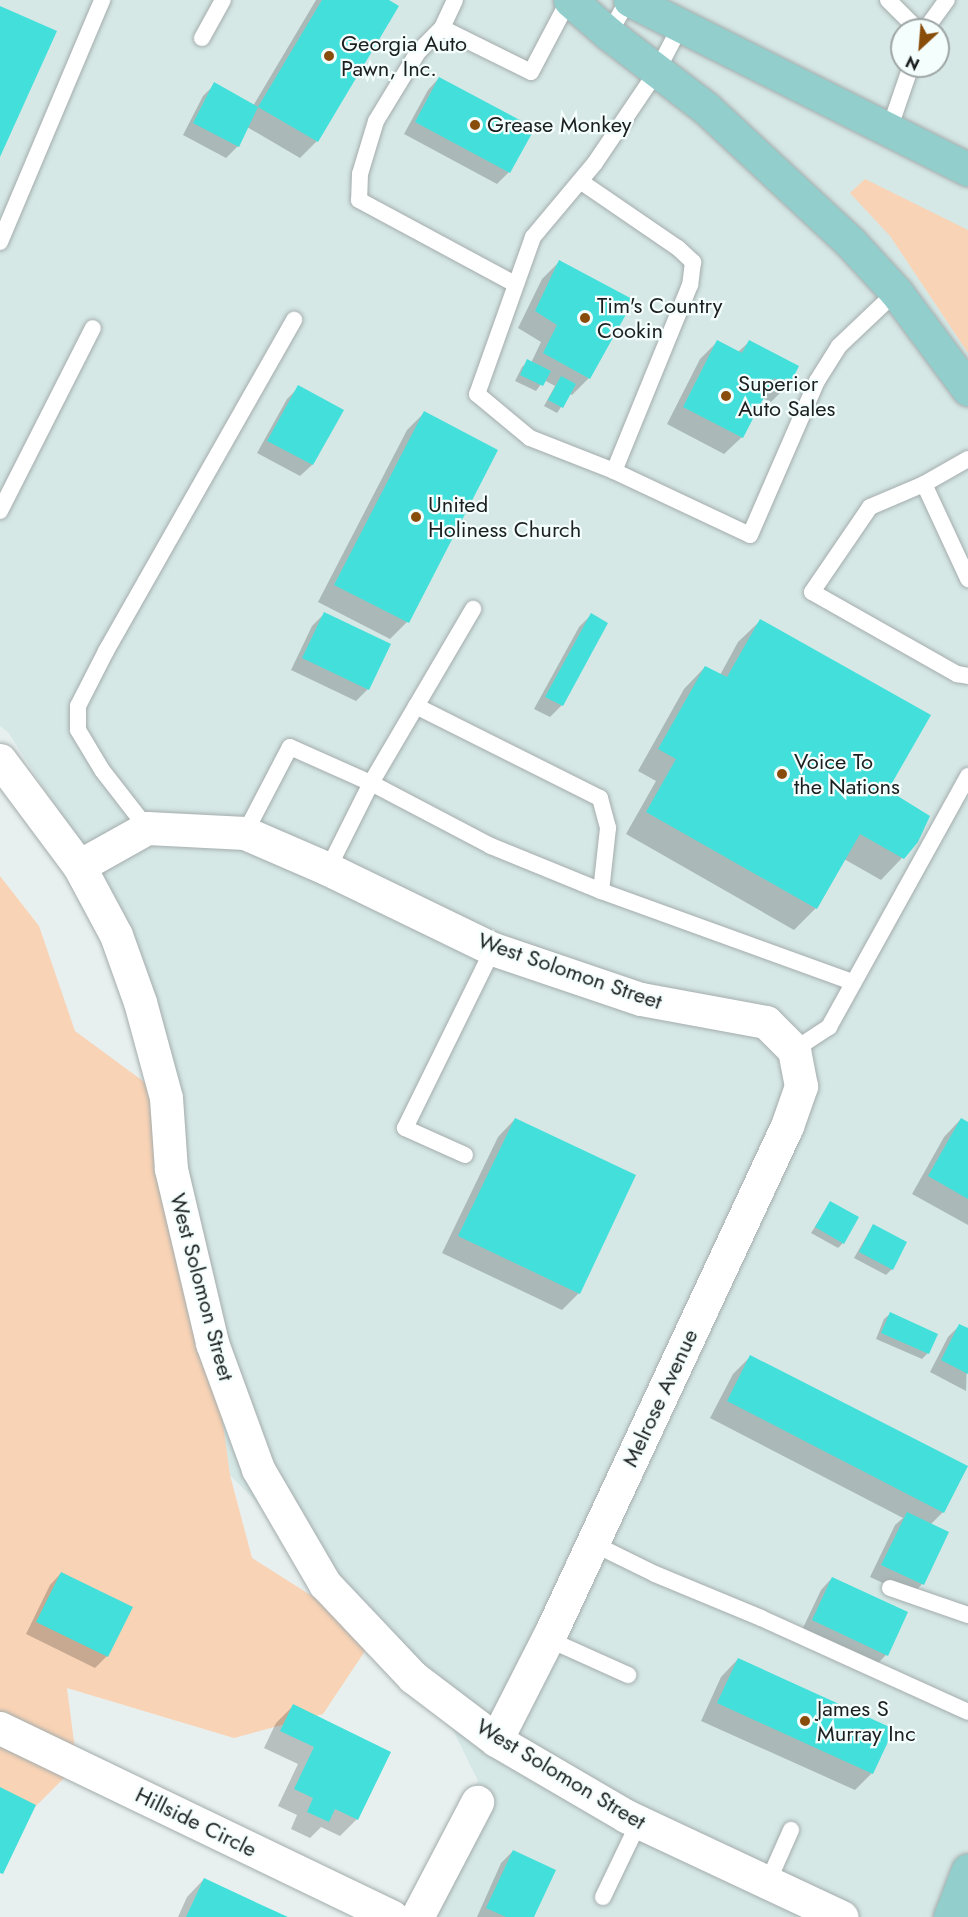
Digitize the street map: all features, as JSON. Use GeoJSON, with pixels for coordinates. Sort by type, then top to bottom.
{"type":"FeatureCollection","features":[{"type":"Feature","properties":{"kind":"main road"},"geometry":{"type":"LineString","coordinates":[[569,0],[609,34],[707,109],[851,243],[896,292],[968,389]]}},
{"type":"Feature","properties":{"kind":"main road"},"geometry":{"type":"LineString","coordinates":[[629,0],[968,169]]}},
{"type":"Feature","properties":{"kind":"main road"},"geometry":{"type":"LineString","coordinates":[[950,1917],[968,1870]]}},
{"type":"Feature","properties":{"kind":"street","name":"West Solomon Street"},"geometry":{"type":"LineString","coordinates":[[0,760],[79,866],[116,935],[140,1002],[166,1098],[171,1169],[212,1343],[258,1469],[325,1584],[413,1677],[496,1740],[639,1822],[842,1917]]}},
{"type":"Feature","properties":{"kind":"street","name":"West Solomon Street"},"geometry":{"type":"LineString","coordinates":[[147,828],[245,833],[328,869],[493,949],[641,999],[766,1023],[794,1050]]}},
{"type":"Feature","properties":{"kind":"street"},"geometry":{"type":"LineString","coordinates":[[79,866],[147,828]]}},
{"type":"Feature","properties":{"kind":"street","name":"Melrose Avenue"},"geometry":{"type":"LineString","coordinates":[[496,1740],[548,1639],[786,1126],[801,1086],[794,1050]]}},
{"type":"Feature","properties":{"kind":"street","name":"Hillside Circle"},"geometry":{"type":"LineString","coordinates":[[0,1728],[392,1917]]}},
{"type":"Feature","properties":{"kind":"street"},"geometry":{"type":"LineString","coordinates":[[417,1917],[477,1802]]}},
{"type":"Feature","properties":{"kind":"lane"},"geometry":{"type":"LineString","coordinates":[[0,242],[102,0]]}},
{"type":"Feature","properties":{"kind":"lane"},"geometry":{"type":"LineString","coordinates":[[202,38],[223,0]]}},
{"type":"Feature","properties":{"kind":"lane"},"geometry":{"type":"LineString","coordinates":[[455,0],[442,28],[418,51],[376,121],[360,174],[359,200],[515,284]]}},
{"type":"Feature","properties":{"kind":"lane"},"geometry":{"type":"LineString","coordinates":[[442,28],[531,72],[569,0]]}},
{"type":"Feature","properties":{"kind":"lane"},"geometry":{"type":"LineString","coordinates":[[609,34],[629,0]]}},
{"type":"Feature","properties":{"kind":"lane"},"geometry":{"type":"LineString","coordinates":[[888,0],[906,18]]}},
{"type":"Feature","properties":{"kind":"lane"},"geometry":{"type":"LineString","coordinates":[[934,18],[947,0]]}},
{"type":"Feature","properties":{"kind":"lane"},"geometry":{"type":"LineString","coordinates":[[681,25],[657,71],[580,181],[533,237],[477,394],[530,438],[614,471],[750,535],[817,381],[838,346],[896,292]]}},
{"type":"Feature","properties":{"kind":"lane"},"geometry":{"type":"LineString","coordinates":[[889,129],[907,78]]}},
{"type":"Feature","properties":{"kind":"lane"},"geometry":{"type":"LineString","coordinates":[[580,181],[678,248],[693,262],[690,285],[614,471]]}},
{"type":"Feature","properties":{"kind":"lane"},"geometry":{"type":"LineString","coordinates":[[147,828],[102,770],[78,730],[78,706],[106,651],[294,320]]}},
{"type":"Feature","properties":{"kind":"lane"},"geometry":{"type":"LineString","coordinates":[[0,511],[93,328]]}},
{"type":"Feature","properties":{"kind":"lane"},"geometry":{"type":"LineString","coordinates":[[968,459],[924,484],[870,507],[812,592],[957,674],[968,676]]}},
{"type":"Feature","properties":{"kind":"lane"},"geometry":{"type":"LineString","coordinates":[[924,484],[968,579]]}},
{"type":"Feature","properties":{"kind":"lane"},"geometry":{"type":"LineString","coordinates":[[328,869],[371,783],[473,609]]}},
{"type":"Feature","properties":{"kind":"lane"},"geometry":{"type":"LineString","coordinates":[[416,706],[600,798],[608,828],[601,891]]}},
{"type":"Feature","properties":{"kind":"lane"},"geometry":{"type":"LineString","coordinates":[[245,833],[290,747],[371,783],[490,846],[601,891],[853,982]]}},
{"type":"Feature","properties":{"kind":"lane"},"geometry":{"type":"LineString","coordinates":[[794,1050],[829,1027],[968,776]]}},
{"type":"Feature","properties":{"kind":"lane"},"geometry":{"type":"LineString","coordinates":[[465,1155],[405,1128],[493,949]]}},
{"type":"Feature","properties":{"kind":"lane"},"geometry":{"type":"LineString","coordinates":[[592,1543],[655,1574],[761,1618],[968,1712]]}},
{"type":"Feature","properties":{"kind":"lane"},"geometry":{"type":"LineString","coordinates":[[890,1588],[968,1615]]}},
{"type":"Feature","properties":{"kind":"lane"},"geometry":{"type":"LineString","coordinates":[[548,1639],[628,1675]]}},
{"type":"Feature","properties":{"kind":"lane"},"geometry":{"type":"LineString","coordinates":[[603,1898],[639,1822]]}},
{"type":"Feature","properties":{"kind":"lane"},"geometry":{"type":"LineString","coordinates":[[768,1882],[791,1830]]}},
{"type":"Feature","properties":{"kind":"shaded area"},"geometry":{"type":"Polygon","coordinates":[[[0,0],[968,0],[968,1917],[412,1917],[478,1781],[425,1673],[230,1475],[180,1164],[122,910],[8,732],[0,726],[0,0]]]}},
{"type":"Feature","properties":{"kind":"shaded area"},"geometry":{"type":"Polygon","coordinates":[[[865,179],[968,230],[968,353],[890,236],[850,193],[865,179]]]}},
{"type":"Feature","properties":{"kind":"shaded area"},"geometry":{"type":"Polygon","coordinates":[[[0,876],[39,926],[75,1031],[166,1098],[212,1343],[230,1475],[252,1558],[375,1636],[323,1714],[234,1738],[67,1688],[77,1765],[0,1842],[0,876]]]}},
{"type":"Feature","properties":{"kind":"building","name":"Georgia Auto Pawn, Inc."},"geometry":{"type":"Polygon","coordinates":[[[322,0],[389,0],[399,6],[318,142],[258,107],[322,0]]]}},
{"type":"Feature","properties":{"kind":"building"},"geometry":{"type":"Polygon","coordinates":[[[0,6],[57,31],[0,157],[0,6]]]}},
{"type":"Feature","properties":{"kind":"building","name":"Grease Monkey"},"geometry":{"type":"Polygon","coordinates":[[[439,77],[535,128],[510,173],[415,122],[439,77]]]}},
{"type":"Feature","properties":{"kind":"building"},"geometry":{"type":"Polygon","coordinates":[[[214,82],[258,107],[239,147],[193,123],[214,82]]]}},
{"type":"Feature","properties":{"kind":"building","name":"Tim's Country Cookin"},"geometry":{"type":"Polygon","coordinates":[[[559,260],[634,300],[590,379],[543,353],[557,325],[535,311],[559,260]]]}},
{"type":"Feature","properties":{"kind":"building","name":"Superior Auto Sales"},"geometry":{"type":"Polygon","coordinates":[[[717,340],[742,353],[749,340],[799,366],[789,386],[774,378],[743,438],[683,407],[717,340]]]}},
{"type":"Feature","properties":{"kind":"building"},"geometry":{"type":"Polygon","coordinates":[[[527,359],[551,371],[543,386],[520,375],[527,359]]]}},
{"type":"Feature","properties":{"kind":"building"},"geometry":{"type":"Polygon","coordinates":[[[561,376],[576,384],[563,408],[548,400],[561,376]]]}},
{"type":"Feature","properties":{"kind":"building"},"geometry":{"type":"Polygon","coordinates":[[[298,385],[344,410],[313,465],[267,441],[298,385]]]}},
{"type":"Feature","properties":{"kind":"building","name":"United Holiness Church"},"geometry":{"type":"Polygon","coordinates":[[[424,411],[498,450],[409,623],[334,585],[424,411]]]}},
{"type":"Feature","properties":{"kind":"building"},"geometry":{"type":"Polygon","coordinates":[[[324,612],[391,644],[369,690],[302,658],[324,612]]]}},
{"type":"Feature","properties":{"kind":"building"},"geometry":{"type":"Polygon","coordinates":[[[591,613],[608,623],[563,706],[545,697],[591,613]]]}},
{"type":"Feature","properties":{"kind":"building","name":"Voice To the Nations"},"geometry":{"type":"Polygon","coordinates":[[[760,619],[931,715],[888,790],[930,816],[918,842],[904,859],[860,834],[817,909],[646,812],[676,759],[658,749],[705,666],[727,677],[760,619]]]}},
{"type":"Feature","properties":{"kind":"building"},"geometry":{"type":"Polygon","coordinates":[[[515,1118],[636,1175],[580,1294],[458,1236],[515,1118]]]}},
{"type":"Feature","properties":{"kind":"building"},"geometry":{"type":"Polygon","coordinates":[[[961,1118],[968,1122],[968,1199],[928,1176],[961,1118]]]}},
{"type":"Feature","properties":{"kind":"building"},"geometry":{"type":"Polygon","coordinates":[[[830,1201],[859,1217],[844,1244],[815,1227],[830,1201]]]}},
{"type":"Feature","properties":{"kind":"building"},"geometry":{"type":"Polygon","coordinates":[[[873,1224],[907,1242],[893,1270],[859,1252],[873,1224]]]}},
{"type":"Feature","properties":{"kind":"building"},"geometry":{"type":"Polygon","coordinates":[[[890,1312],[938,1334],[929,1354],[881,1333],[890,1312]]]}},
{"type":"Feature","properties":{"kind":"building"},"geometry":{"type":"Polygon","coordinates":[[[959,1324],[968,1328],[968,1374],[941,1360],[959,1324]]]}},
{"type":"Feature","properties":{"kind":"building"},"geometry":{"type":"Polygon","coordinates":[[[750,1355],[968,1466],[944,1513],[727,1401],[750,1355]]]}},
{"type":"Feature","properties":{"kind":"building"},"geometry":{"type":"Polygon","coordinates":[[[907,1512],[949,1532],[924,1585],[881,1565],[907,1512]]]}},
{"type":"Feature","properties":{"kind":"building"},"geometry":{"type":"Polygon","coordinates":[[[61,1572],[133,1607],[108,1657],[36,1622],[61,1572]]]}},
{"type":"Feature","properties":{"kind":"building"},"geometry":{"type":"Polygon","coordinates":[[[832,1577],[908,1612],[888,1656],[812,1620],[832,1577]]]}},
{"type":"Feature","properties":{"kind":"building"},"geometry":{"type":"Polygon","coordinates":[[[738,1658],[894,1729],[873,1774],[717,1703],[738,1658]]]}},
{"type":"Feature","properties":{"kind":"building"},"geometry":{"type":"Polygon","coordinates":[[[293,1704],[391,1752],[358,1820],[335,1809],[329,1822],[307,1812],[313,1798],[294,1789],[314,1747],[280,1731],[293,1704]]]}},
{"type":"Feature","properties":{"kind":"building"},"geometry":{"type":"Polygon","coordinates":[[[0,1787],[36,1805],[3,1874],[0,1873],[0,1787]]]}},
{"type":"Feature","properties":{"kind":"building"},"geometry":{"type":"Polygon","coordinates":[[[513,1850],[556,1870],[534,1917],[506,1917],[486,1908],[513,1850]]]}},
{"type":"Feature","properties":{"kind":"building"},"geometry":{"type":"Polygon","coordinates":[[[204,1878],[251,1900],[288,1917],[186,1917],[204,1878]]]}},
{"type":"Feature","properties":{"kind":"place","name":"Georgia Auto Pawn, Inc."},"geometry":{"type":"Point","coordinates":[329,56]}},
{"type":"Feature","properties":{"kind":"place","name":"Grease Monkey"},"geometry":{"type":"Point","coordinates":[475,125]}},
{"type":"Feature","properties":{"kind":"place","name":"Tim's Country Cookin"},"geometry":{"type":"Point","coordinates":[585,318]}},
{"type":"Feature","properties":{"kind":"place","name":"Superior Auto Sales"},"geometry":{"type":"Point","coordinates":[726,396]}},
{"type":"Feature","properties":{"kind":"place","name":"United Holiness Church"},"geometry":{"type":"Point","coordinates":[416,517]}},
{"type":"Feature","properties":{"kind":"place","name":"Voice To the Nations"},"geometry":{"type":"Point","coordinates":[782,774]}},
{"type":"Feature","properties":{"kind":"place","name":"James S Murray Inc"},"geometry":{"type":"Point","coordinates":[805,1721]}}]}
